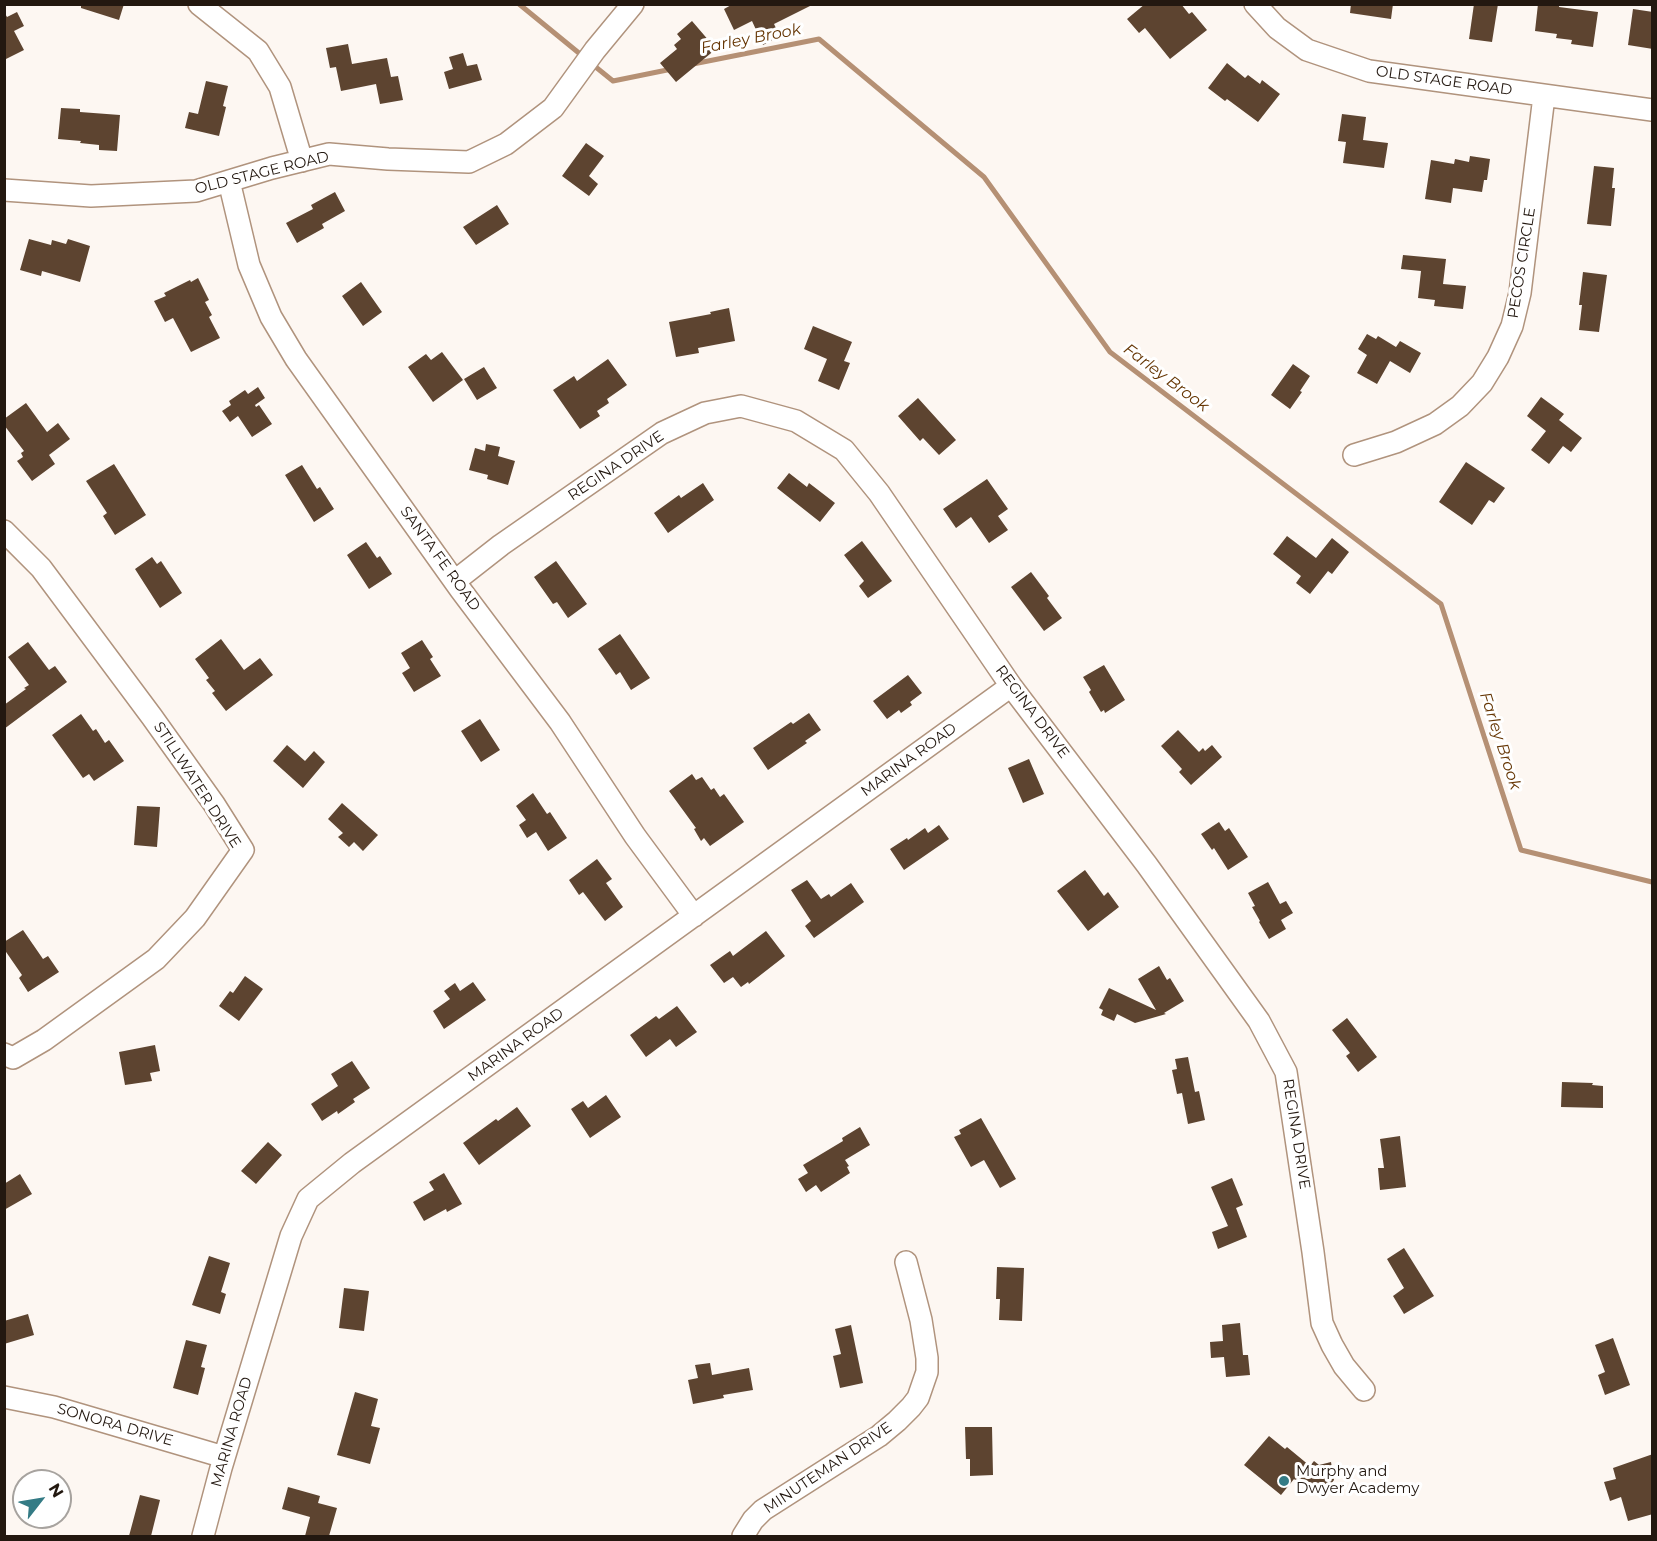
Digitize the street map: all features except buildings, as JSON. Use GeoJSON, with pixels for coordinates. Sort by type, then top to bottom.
{"type":"FeatureCollection","features":[{"type":"Feature","properties":{"kind":"street"},"geometry":{"type":"LineString","coordinates":[[200,4],[258,51],[280,87],[302,161]]}},
{"type":"Feature","properties":{"kind":"street","name":"OLD STAGE ROAD"},"geometry":{"type":"LineString","coordinates":[[4,190],[91,196],[196,191],[330,154],[469,162],[506,144],[553,108],[595,50],[633,4]]}},
{"type":"Feature","properties":{"kind":"street","name":"OLD STAGE ROAD"},"geometry":{"type":"LineString","coordinates":[[1255,4],[1277,28],[1307,51],[1369,71],[1653,110]]}},
{"type":"Feature","properties":{"kind":"street","name":"PECOS CIRCLE"},"geometry":{"type":"LineString","coordinates":[[1354,454],[1396,442],[1435,424],[1460,406],[1482,383],[1498,357],[1512,326],[1520,293],[1544,96]]}},
{"type":"Feature","properties":{"kind":"street","name":"SANTA FE ROAD"},"geometry":{"type":"LineString","coordinates":[[229,181],[249,265],[271,316],[296,359],[455,581],[560,722],[635,836],[694,916]]}},
{"type":"Feature","properties":{"kind":"street","name":"REGINA DRIVE"},"geometry":{"type":"LineString","coordinates":[[455,581],[501,545],[662,433],[705,413],[741,406],[796,421],[821,434],[844,450],[879,493],[1011,686],[1147,865],[1259,1021],[1286,1072],[1322,1323],[1344,1366],[1364,1390]]}},
{"type":"Feature","properties":{"kind":"street","name":"STILLWATER DRIVE"},"geometry":{"type":"LineString","coordinates":[[4,531],[41,568],[152,717],[214,804],[243,850],[195,918],[156,959],[44,1040],[8,1056]]}},
{"type":"Feature","properties":{"kind":"street","name":"MARINA ROAD"},"geometry":{"type":"LineString","coordinates":[[204,1536],[224,1456],[291,1236],[308,1199],[352,1163],[1011,686]]}},
{"type":"Feature","properties":{"kind":"street","name":"MINUTEMAN DRIVE"},"geometry":{"type":"LineString","coordinates":[[743,1536],[753,1520],[763,1510],[879,1436],[912,1407],[918,1398],[927,1372],[927,1358],[921,1320],[906,1262]]}},
{"type":"Feature","properties":{"kind":"street","name":"SONORA DRIVE"},"geometry":{"type":"LineString","coordinates":[[4,1397],[54,1407],[224,1456]]}},
{"type":"Feature","properties":{"kind":"waterway","name":"Farley Brook"},"geometry":{"type":"LineString","coordinates":[[519,4],[585,58]]}},
{"type":"Feature","properties":{"kind":"waterway","name":"Farley Brook"},"geometry":{"type":"LineString","coordinates":[[693,64],[819,39],[984,177],[1110,352],[1441,604],[1521,850],[1652,882]]}},
{"type":"Feature","properties":{"kind":"waterway","name":"Farley Brook"},"geometry":{"type":"LineString","coordinates":[[592,64],[613,81],[672,69]]}},
{"type":"Feature","properties":{"kind":"place","name":"Murphy and Dwyer Academy"},"geometry":{"type":"Point","coordinates":[1284,1481]}}]}
